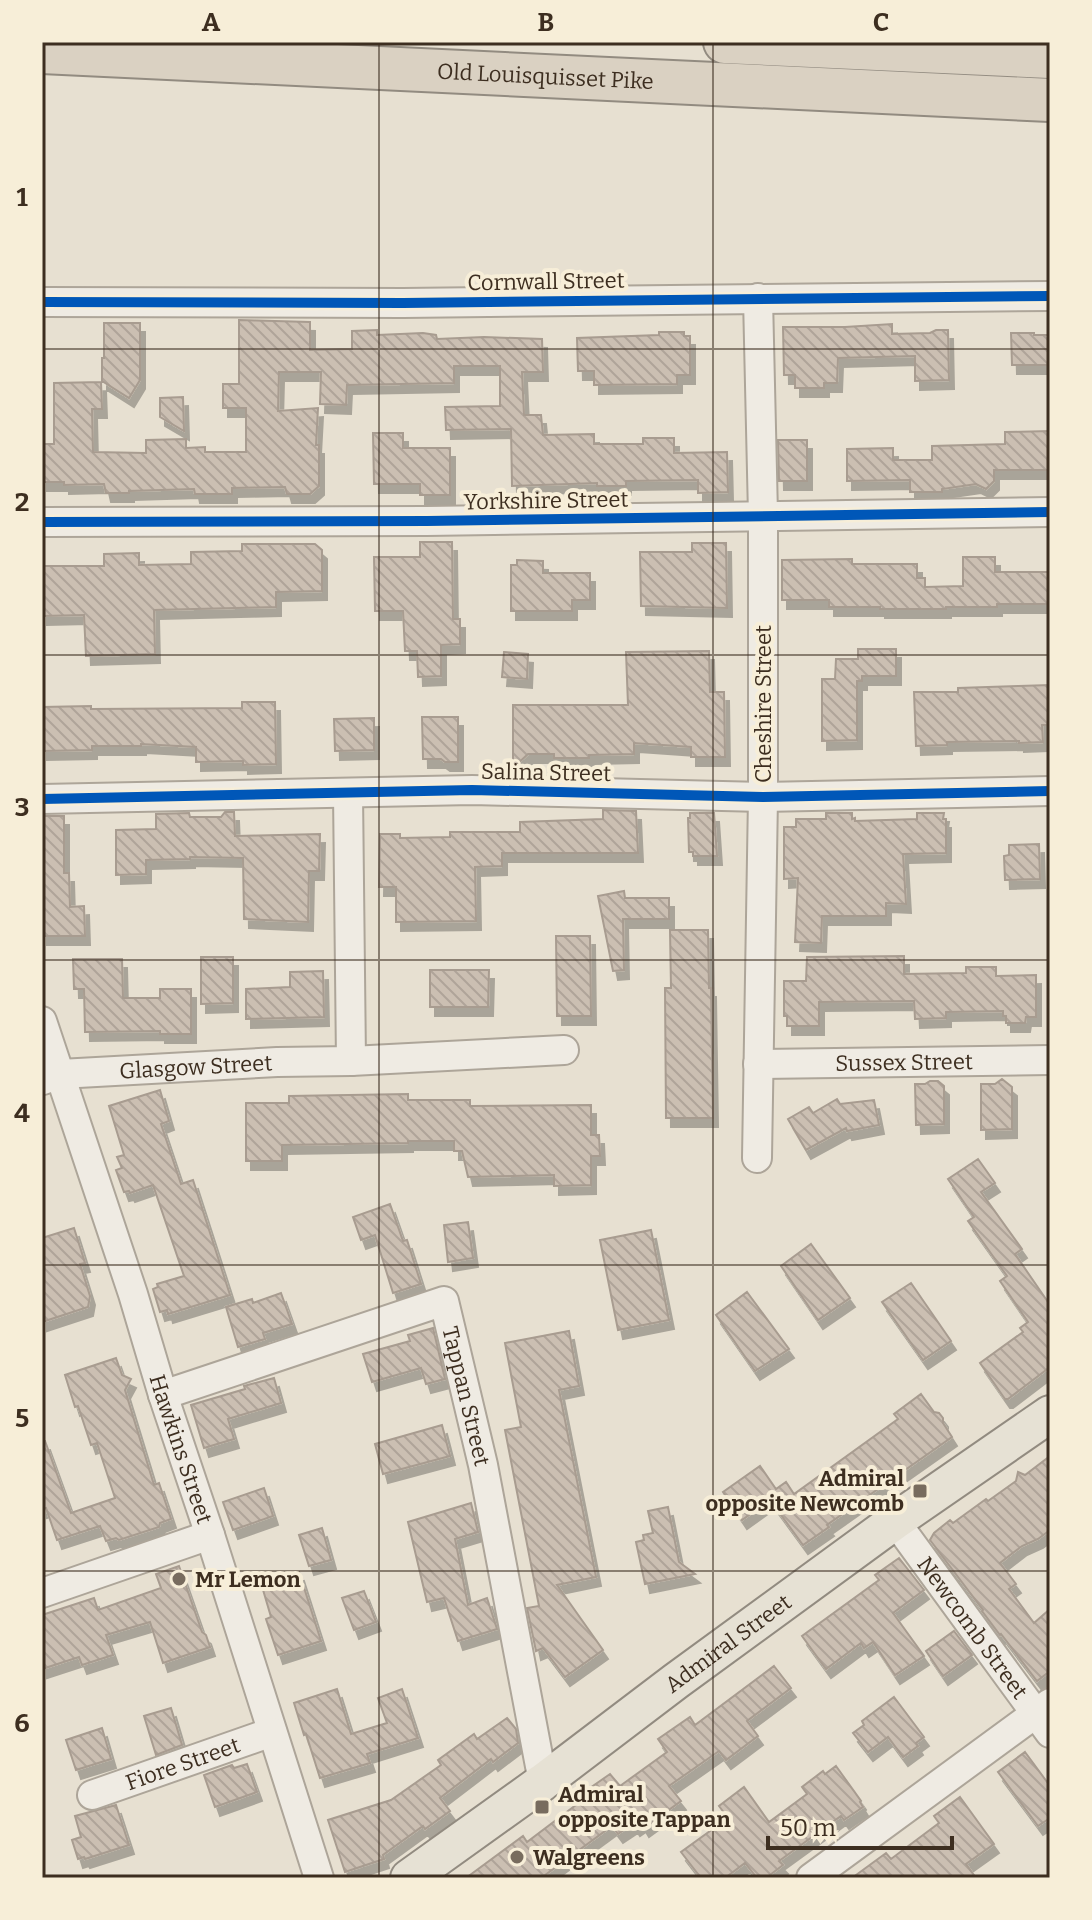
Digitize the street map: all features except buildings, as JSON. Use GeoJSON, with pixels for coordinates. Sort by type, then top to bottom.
{"type":"FeatureCollection","features":[{"type":"Feature","properties":{"kind":"highway"},"geometry":{"type":"LineString","coordinates":[[725,42],[1050,57]]}},
{"type":"Feature","properties":{"kind":"highway","name":"Old Louisquisset Pike"},"geometry":{"type":"LineString","coordinates":[[42,52],[1050,100]]}},
{"type":"Feature","properties":{"kind":"main road","name":"Admiral Street"},"geometry":{"type":"LineString","coordinates":[[409,1878],[895,1521],[1050,1414]]}},
{"type":"Feature","properties":{"kind":"street","name":"Cornwall Street"},"geometry":{"type":"LineString","coordinates":[[42,302],[403,303],[1050,296]]}},
{"type":"Feature","properties":{"kind":"street","name":"Cheshire Street"},"geometry":{"type":"LineString","coordinates":[[757,1158],[763,797],[763,515],[758,298]]}},
{"type":"Feature","properties":{"kind":"street","name":"Yorkshire Street"},"geometry":{"type":"LineString","coordinates":[[42,522],[412,521],[1050,512]]}},
{"type":"Feature","properties":{"kind":"street","name":"Salina Street"},"geometry":{"type":"LineString","coordinates":[[42,799],[472,790],[763,797],[1050,791]]}},
{"type":"Feature","properties":{"kind":"street"},"geometry":{"type":"LineString","coordinates":[[348,793],[351,1061]]}},
{"type":"Feature","properties":{"kind":"street","name":"Hawkins Street"},"geometry":{"type":"LineString","coordinates":[[42,1021],[51,1077],[133,1294],[319,1878]]}},
{"type":"Feature","properties":{"kind":"street","name":"Glasgow Street"},"geometry":{"type":"LineString","coordinates":[[51,1077],[277,1062],[564,1050]]}},
{"type":"Feature","properties":{"kind":"street","name":"Sussex Street"},"geometry":{"type":"LineString","coordinates":[[758,1064],[1050,1060]]}},
{"type":"Feature","properties":{"kind":"street","name":"Tappan Street"},"geometry":{"type":"LineString","coordinates":[[163,1395],[444,1301],[483,1465],[543,1782]]}},
{"type":"Feature","properties":{"kind":"street","name":"Newcomb Street"},"geometry":{"type":"LineString","coordinates":[[895,1521],[1045,1716]]}},
{"type":"Feature","properties":{"kind":"street"},"geometry":{"type":"LineString","coordinates":[[42,1593],[210,1535]]}},
{"type":"Feature","properties":{"kind":"street"},"geometry":{"type":"LineString","coordinates":[[811,1878],[1045,1716]]}},
{"type":"Feature","properties":{"kind":"street","name":"Fiore Street"},"geometry":{"type":"LineString","coordinates":[[92,1795],[272,1732]]}},
{"type":"Feature","properties":{"kind":"cycle path"},"geometry":{"type":"LineString","coordinates":[[42,302],[403,303],[1050,296]]}},
{"type":"Feature","properties":{"kind":"cycle path"},"geometry":{"type":"LineString","coordinates":[[42,522],[427,521],[1050,512]]}},
{"type":"Feature","properties":{"kind":"cycle path"},"geometry":{"type":"LineString","coordinates":[[42,799],[472,790],[763,797],[1050,791]]}},
{"type":"Feature","properties":{"kind":"place","name":"Admiral opposite Newcomb"},"geometry":{"type":"Point","coordinates":[920,1491]}},
{"type":"Feature","properties":{"kind":"place","name":"Mr Lemon"},"geometry":{"type":"Point","coordinates":[179,1579]}},
{"type":"Feature","properties":{"kind":"place","name":"Admiral opposite Tappan"},"geometry":{"type":"Point","coordinates":[542,1807]}},
{"type":"Feature","properties":{"kind":"place","name":"Walgreens"},"geometry":{"type":"Point","coordinates":[517,1857]}}]}
